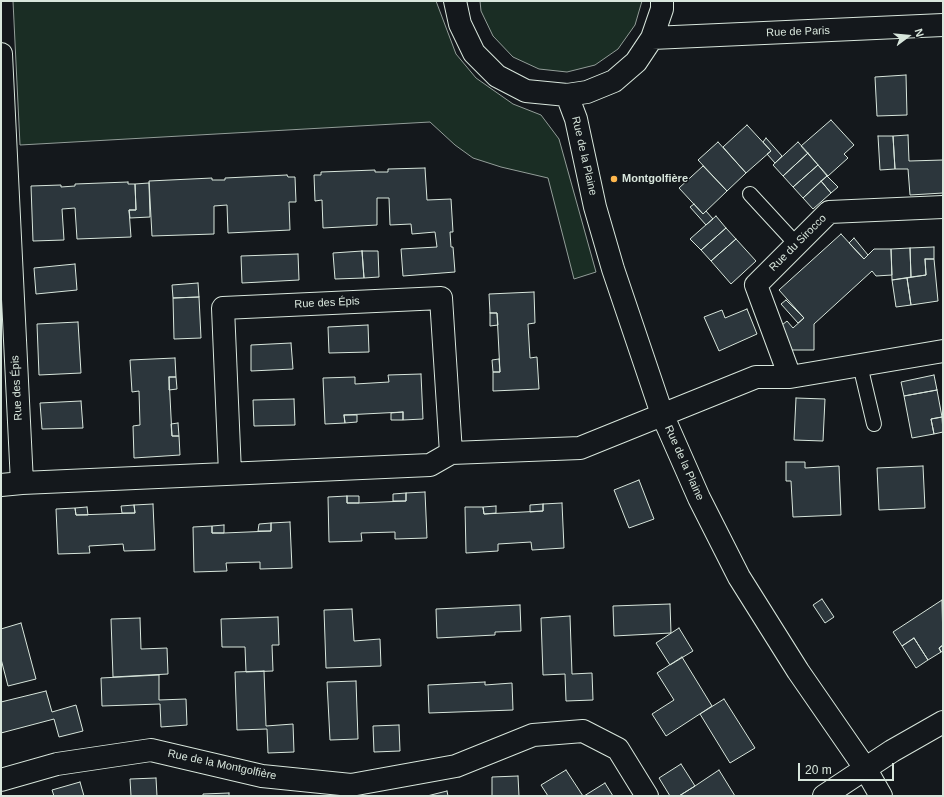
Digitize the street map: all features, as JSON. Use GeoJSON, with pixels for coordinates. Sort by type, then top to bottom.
{"type":"FeatureCollection","features":[{"type":"Feature","properties":{"kind":"street"},"geometry":{"type":"LineString","coordinates":[[455,1],[460,24],[474,53],[497,76],[526,91],[567,95],[587,92],[614,81],[636,62],[652,38],[662,8],[662,1]]}},
{"type":"Feature","properties":{"kind":"street","name":"Rue de Paris"},"geometry":{"type":"LineString","coordinates":[[652,38],[943,25]]}},
{"type":"Feature","properties":{"kind":"street","name":"Rue des Épis"},"geometry":{"type":"LineString","coordinates":[[1,54],[11,484],[430,465],[451,453],[580,448],[635,427],[662,414]]}},
{"type":"Feature","properties":{"kind":"street","name":"Rue de la Plaine"},"geometry":{"type":"LineString","coordinates":[[567,95],[576,119],[595,207],[613,269],[662,414],[699,498],[739,577],[798,671],[865,768],[881,796]]}},
{"type":"Feature","properties":{"kind":"street","name":"Rue du Sirocco"},"geometry":{"type":"LineString","coordinates":[[790,378],[756,284],[830,212],[943,207]]}},
{"type":"Feature","properties":{"kind":"street","name":"Rue des Épis"},"geometry":{"type":"LineString","coordinates":[[230,474],[223,308],[441,298],[451,453]]}},
{"type":"Feature","properties":{"kind":"street"},"geometry":{"type":"LineString","coordinates":[[662,414],[756,377],[790,378],[943,351]]}},
{"type":"Feature","properties":{"kind":"street"},"geometry":{"type":"LineString","coordinates":[[824,796],[865,768],[943,722]]}},
{"type":"Feature","properties":{"kind":"street","name":"Rue de la Montgolfière"},"geometry":{"type":"LineString","coordinates":[[1,780],[58,764],[151,750],[262,776],[351,785],[456,766],[533,735],[583,731],[618,748],[647,796]]}},
{"type":"Feature","properties":{"kind":"lane"},"geometry":{"type":"LineString","coordinates":[[750,194],[797,245]]}},
{"type":"Feature","properties":{"kind":"lane"},"geometry":{"type":"LineString","coordinates":[[860,365],[874,424]]}},
{"type":"Feature","properties":{"kind":"green space"},"geometry":{"type":"Polygon","coordinates":[[[13,1],[436,1],[456,54],[476,78],[513,104],[541,115],[559,139],[596,272],[574,279],[548,178],[501,167],[473,158],[455,145],[430,122],[20,145],[13,1]]]}},
{"type":"Feature","properties":{"kind":"green space"},"geometry":{"type":"Polygon","coordinates":[[[480,1],[642,1],[635,25],[618,49],[595,65],[567,72],[539,69],[513,57],[493,36],[481,11],[480,1]]]}},
{"type":"Feature","properties":{"kind":"building"},"geometry":{"type":"Polygon","coordinates":[[[906,75],[907,115],[877,116],[875,77],[906,75]]]}},
{"type":"Feature","properties":{"kind":"building"},"geometry":{"type":"Polygon","coordinates":[[[831,120],[854,145],[844,154],[848,158],[828,176],[801,146],[831,120]]]}},
{"type":"Feature","properties":{"kind":"building"},"geometry":{"type":"Polygon","coordinates":[[[747,125],[771,151],[746,173],[723,147],[747,125]]]}},
{"type":"Feature","properties":{"kind":"building"},"geometry":{"type":"Polygon","coordinates":[[[908,135],[909,161],[943,160],[943,193],[910,195],[908,169],[895,169],[893,136],[908,135]]]}},
{"type":"Feature","properties":{"kind":"building"},"geometry":{"type":"Polygon","coordinates":[[[878,136],[893,136],[895,169],[880,170],[878,136]]]}},
{"type":"Feature","properties":{"kind":"building"},"geometry":{"type":"Polygon","coordinates":[[[766,138],[782,156],[775,163],[767,154],[771,151],[763,142],[766,138]]]}},
{"type":"Feature","properties":{"kind":"building"},"geometry":{"type":"Polygon","coordinates":[[[718,142],[746,173],[727,191],[698,160],[718,142]]]}},
{"type":"Feature","properties":{"kind":"building"},"geometry":{"type":"Polygon","coordinates":[[[798,142],[808,153],[783,176],[773,165],[798,142]]]}},
{"type":"Feature","properties":{"kind":"building"},"geometry":{"type":"Polygon","coordinates":[[[808,153],[818,165],[793,187],[783,176],[808,153]]]}},
{"type":"Feature","properties":{"kind":"building"},"geometry":{"type":"Polygon","coordinates":[[[818,165],[827,176],[803,198],[793,187],[818,165]]]}},
{"type":"Feature","properties":{"kind":"building"},"geometry":{"type":"Polygon","coordinates":[[[703,166],[727,191],[703,214],[679,188],[703,166]]]}},
{"type":"Feature","properties":{"kind":"building"},"geometry":{"type":"Polygon","coordinates":[[[425,168],[427,200],[451,199],[453,232],[450,232],[455,272],[403,276],[401,249],[437,247],[435,232],[412,234],[411,224],[390,225],[389,198],[377,198],[377,225],[323,228],[322,200],[315,201],[314,175],[321,175],[321,172],[375,170],[375,172],[388,172],[388,169],[425,168]]]}},
{"type":"Feature","properties":{"kind":"building"},"geometry":{"type":"Polygon","coordinates":[[[287,175],[288,177],[295,177],[296,202],[289,202],[290,230],[228,233],[227,205],[214,206],[214,234],[152,236],[149,181],[212,178],[212,180],[225,180],[225,178],[287,175]]]}},
{"type":"Feature","properties":{"kind":"building"},"geometry":{"type":"Polygon","coordinates":[[[827,176],[838,187],[831,193],[821,181],[827,176]]]}},
{"type":"Feature","properties":{"kind":"building"},"geometry":{"type":"Polygon","coordinates":[[[821,181],[831,193],[813,209],[803,198],[821,181]]]}},
{"type":"Feature","properties":{"kind":"building"},"geometry":{"type":"Polygon","coordinates":[[[128,182],[128,184],[135,184],[136,210],[129,210],[131,237],[77,239],[75,208],[62,209],[64,240],[33,241],[31,186],[61,185],[61,187],[75,186],[75,184],[128,182]]]}},
{"type":"Feature","properties":{"kind":"building"},"geometry":{"type":"Polygon","coordinates":[[[149,183],[150,217],[130,218],[129,210],[136,210],[135,184],[149,183]]]}},
{"type":"Feature","properties":{"kind":"building"},"geometry":{"type":"Polygon","coordinates":[[[694,204],[703,214],[706,211],[713,219],[706,225],[690,207],[694,204]]]}},
{"type":"Feature","properties":{"kind":"building"},"geometry":{"type":"Polygon","coordinates":[[[716,216],[726,228],[701,250],[690,239],[716,216]]]}},
{"type":"Feature","properties":{"kind":"building"},"geometry":{"type":"Polygon","coordinates":[[[726,228],[736,239],[711,261],[701,250],[726,228]]]}},
{"type":"Feature","properties":{"kind":"building"},"geometry":{"type":"Polygon","coordinates":[[[841,234],[864,259],[874,249],[891,249],[892,275],[876,276],[872,271],[814,324],[814,350],[792,350],[782,325],[787,321],[793,328],[804,318],[779,290],[841,234]]]}},
{"type":"Feature","properties":{"kind":"building"},"geometry":{"type":"Polygon","coordinates":[[[854,238],[868,255],[864,259],[849,243],[854,238]]]}},
{"type":"Feature","properties":{"kind":"building"},"geometry":{"type":"Polygon","coordinates":[[[736,239],[756,261],[731,284],[711,261],[736,239]]]}},
{"type":"Feature","properties":{"kind":"building"},"geometry":{"type":"Polygon","coordinates":[[[934,247],[934,259],[925,259],[926,275],[911,277],[910,248],[934,247]]]}},
{"type":"Feature","properties":{"kind":"building"},"geometry":{"type":"Polygon","coordinates":[[[910,248],[911,277],[892,280],[891,249],[910,248]]]}},
{"type":"Feature","properties":{"kind":"building"},"geometry":{"type":"Polygon","coordinates":[[[362,251],[378,251],[379,277],[364,278],[362,251]]]}},
{"type":"Feature","properties":{"kind":"building"},"geometry":{"type":"Polygon","coordinates":[[[362,251],[364,278],[335,279],[333,253],[362,251]]]}},
{"type":"Feature","properties":{"kind":"building"},"geometry":{"type":"Polygon","coordinates":[[[298,254],[299,280],[242,283],[241,256],[298,254]]]}},
{"type":"Feature","properties":{"kind":"building"},"geometry":{"type":"Polygon","coordinates":[[[925,259],[934,259],[938,301],[911,305],[907,278],[926,275],[925,259]]]}},
{"type":"Feature","properties":{"kind":"building"},"geometry":{"type":"Polygon","coordinates":[[[75,264],[77,290],[36,294],[34,268],[75,264]]]}},
{"type":"Feature","properties":{"kind":"building"},"geometry":{"type":"Polygon","coordinates":[[[907,278],[911,305],[896,307],[892,280],[907,278]]]}},
{"type":"Feature","properties":{"kind":"building"},"geometry":{"type":"Polygon","coordinates":[[[198,283],[199,297],[173,298],[172,285],[198,283]]]}},
{"type":"Feature","properties":{"kind":"building"},"geometry":{"type":"Polygon","coordinates":[[[534,292],[535,323],[528,324],[530,358],[537,357],[539,389],[493,391],[493,372],[500,372],[497,313],[490,313],[489,294],[534,292]]]}},
{"type":"Feature","properties":{"kind":"building"},"geometry":{"type":"Polygon","coordinates":[[[199,297],[201,338],[174,339],[173,298],[199,297]]]}},
{"type":"Feature","properties":{"kind":"building"},"geometry":{"type":"Polygon","coordinates":[[[786,300],[804,318],[798,323],[781,304],[786,300]]]}},
{"type":"Feature","properties":{"kind":"building"},"geometry":{"type":"Polygon","coordinates":[[[747,309],[757,334],[719,351],[704,317],[722,310],[725,318],[747,309]]]}},
{"type":"Feature","properties":{"kind":"building"},"geometry":{"type":"Polygon","coordinates":[[[490,313],[497,313],[498,325],[490,326],[490,313]]]}},
{"type":"Feature","properties":{"kind":"building"},"geometry":{"type":"Polygon","coordinates":[[[78,322],[81,373],[39,375],[37,324],[78,322]]]}},
{"type":"Feature","properties":{"kind":"building"},"geometry":{"type":"Polygon","coordinates":[[[368,325],[369,352],[329,353],[328,327],[368,325]]]}},
{"type":"Feature","properties":{"kind":"building"},"geometry":{"type":"Polygon","coordinates":[[[291,343],[293,369],[251,371],[251,345],[291,343]]]}},
{"type":"Feature","properties":{"kind":"building"},"geometry":{"type":"Polygon","coordinates":[[[175,358],[176,377],[169,377],[172,436],[179,436],[180,455],[134,458],[133,426],[140,425],[139,391],[132,392],[130,360],[175,358]]]}},
{"type":"Feature","properties":{"kind":"building"},"geometry":{"type":"Polygon","coordinates":[[[499,359],[500,372],[493,372],[492,360],[499,359]]]}},
{"type":"Feature","properties":{"kind":"building"},"geometry":{"type":"Polygon","coordinates":[[[421,374],[423,419],[403,420],[403,412],[344,415],[345,423],[325,424],[323,378],[355,377],[355,384],[389,382],[388,375],[421,374]]]}},
{"type":"Feature","properties":{"kind":"building"},"geometry":{"type":"Polygon","coordinates":[[[934,375],[937,390],[904,396],[901,382],[934,375]]]}},
{"type":"Feature","properties":{"kind":"building"},"geometry":{"type":"Polygon","coordinates":[[[169,377],[176,377],[177,389],[169,390],[169,377]]]}},
{"type":"Feature","properties":{"kind":"building"},"geometry":{"type":"Polygon","coordinates":[[[937,390],[942,417],[931,419],[934,434],[912,438],[904,396],[937,390]]]}},
{"type":"Feature","properties":{"kind":"building"},"geometry":{"type":"Polygon","coordinates":[[[796,398],[825,399],[823,441],[794,440],[796,398]]]}},
{"type":"Feature","properties":{"kind":"building"},"geometry":{"type":"Polygon","coordinates":[[[294,399],[295,425],[254,426],[253,400],[294,399]]]}},
{"type":"Feature","properties":{"kind":"building"},"geometry":{"type":"Polygon","coordinates":[[[81,401],[83,428],[42,429],[40,403],[81,401]]]}},
{"type":"Feature","properties":{"kind":"building"},"geometry":{"type":"Polygon","coordinates":[[[403,412],[403,420],[391,420],[391,413],[403,412]]]}},
{"type":"Feature","properties":{"kind":"building"},"geometry":{"type":"Polygon","coordinates":[[[344,415],[357,415],[357,422],[345,423],[344,415]]]}},
{"type":"Feature","properties":{"kind":"building"},"geometry":{"type":"Polygon","coordinates":[[[942,417],[943,432],[934,434],[931,419],[942,417]]]}},
{"type":"Feature","properties":{"kind":"building"},"geometry":{"type":"Polygon","coordinates":[[[178,423],[179,436],[172,436],[171,424],[178,423]]]}},
{"type":"Feature","properties":{"kind":"building"},"geometry":{"type":"Polygon","coordinates":[[[786,462],[805,462],[805,468],[839,466],[841,515],[793,517],[791,481],[786,481],[786,462]]]}},
{"type":"Feature","properties":{"kind":"building"},"geometry":{"type":"Polygon","coordinates":[[[923,466],[925,508],[879,510],[877,468],[923,466]]]}},
{"type":"Feature","properties":{"kind":"building"},"geometry":{"type":"Polygon","coordinates":[[[639,480],[654,519],[629,528],[614,490],[639,480]]]}},
{"type":"Feature","properties":{"kind":"building"},"geometry":{"type":"Polygon","coordinates":[[[425,492],[427,538],[395,539],[395,532],[361,533],[362,541],[329,542],[328,497],[347,496],[347,503],[406,501],[406,493],[425,492]]]}},
{"type":"Feature","properties":{"kind":"building"},"geometry":{"type":"Polygon","coordinates":[[[406,493],[406,501],[393,501],[393,494],[406,493]]]}},
{"type":"Feature","properties":{"kind":"building"},"geometry":{"type":"Polygon","coordinates":[[[347,496],[359,496],[359,503],[347,503],[347,496]]]}},
{"type":"Feature","properties":{"kind":"building"},"geometry":{"type":"Polygon","coordinates":[[[562,503],[564,548],[532,550],[531,542],[498,544],[498,551],[466,553],[465,507],[483,507],[484,514],[543,511],[543,504],[562,503]]]}},
{"type":"Feature","properties":{"kind":"building"},"geometry":{"type":"Polygon","coordinates":[[[153,504],[155,550],[124,551],[123,544],[89,546],[90,553],[58,554],[56,509],[75,508],[76,515],[135,513],[134,505],[153,504]]]}},
{"type":"Feature","properties":{"kind":"building"},"geometry":{"type":"Polygon","coordinates":[[[543,504],[543,511],[530,512],[530,505],[543,504]]]}},
{"type":"Feature","properties":{"kind":"building"},"geometry":{"type":"Polygon","coordinates":[[[134,505],[135,513],[122,513],[121,506],[134,505]]]}},
{"type":"Feature","properties":{"kind":"building"},"geometry":{"type":"Polygon","coordinates":[[[496,506],[496,513],[484,514],[483,507],[496,506]]]}},
{"type":"Feature","properties":{"kind":"building"},"geometry":{"type":"Polygon","coordinates":[[[87,507],[88,515],[76,515],[75,508],[87,507]]]}},
{"type":"Feature","properties":{"kind":"building"},"geometry":{"type":"Polygon","coordinates":[[[290,522],[292,568],[260,569],[260,562],[226,563],[227,571],[194,572],[193,527],[212,526],[212,533],[271,531],[271,523],[290,522]]]}},
{"type":"Feature","properties":{"kind":"building"},"geometry":{"type":"Polygon","coordinates":[[[271,523],[271,531],[258,531],[259,524],[271,523]]]}},
{"type":"Feature","properties":{"kind":"building"},"geometry":{"type":"Polygon","coordinates":[[[224,525],[224,533],[212,533],[212,526],[224,525]]]}},
{"type":"Feature","properties":{"kind":"building"},"geometry":{"type":"Polygon","coordinates":[[[822,599],[834,617],[825,623],[813,605],[822,599]]]}},
{"type":"Feature","properties":{"kind":"building"},"geometry":{"type":"Polygon","coordinates":[[[942,600],[943,645],[939,648],[941,652],[928,660],[914,638],[902,646],[893,632],[942,600]]]}},
{"type":"Feature","properties":{"kind":"building"},"geometry":{"type":"Polygon","coordinates":[[[670,604],[671,633],[614,636],[613,606],[670,604]]]}},
{"type":"Feature","properties":{"kind":"building"},"geometry":{"type":"Polygon","coordinates":[[[520,605],[521,631],[495,632],[495,635],[437,638],[436,609],[520,605]]]}},
{"type":"Feature","properties":{"kind":"building"},"geometry":{"type":"Polygon","coordinates":[[[352,609],[354,641],[380,639],[381,666],[326,668],[324,610],[352,609]]]}},
{"type":"Feature","properties":{"kind":"building"},"geometry":{"type":"Polygon","coordinates":[[[570,616],[572,674],[592,673],[593,700],[566,701],[565,674],[543,675],[541,618],[570,616]]]}},
{"type":"Feature","properties":{"kind":"building"},"geometry":{"type":"Polygon","coordinates":[[[278,617],[279,645],[272,645],[273,671],[246,672],[245,647],[222,647],[221,619],[278,617]]]}},
{"type":"Feature","properties":{"kind":"building"},"geometry":{"type":"Polygon","coordinates":[[[140,618],[141,649],[167,648],[168,674],[113,677],[111,619],[140,618]]]}},
{"type":"Feature","properties":{"kind":"building"},"geometry":{"type":"Polygon","coordinates":[[[21,623],[36,679],[8,686],[1,659],[1,629],[21,623]]]}},
{"type":"Feature","properties":{"kind":"building"},"geometry":{"type":"Polygon","coordinates":[[[679,628],[693,651],[670,665],[656,643],[679,628]]]}},
{"type":"Feature","properties":{"kind":"building"},"geometry":{"type":"Polygon","coordinates":[[[914,638],[928,660],[916,668],[902,646],[914,638]]]}},
{"type":"Feature","properties":{"kind":"building"},"geometry":{"type":"Polygon","coordinates":[[[943,645],[943,651],[941,652],[939,648],[943,645]]]}},
{"type":"Feature","properties":{"kind":"building"},"geometry":{"type":"Polygon","coordinates":[[[682,657],[712,706],[666,736],[652,714],[674,700],[657,673],[682,657]]]}},
{"type":"Feature","properties":{"kind":"building"},"geometry":{"type":"Polygon","coordinates":[[[264,671],[266,726],[293,724],[294,752],[268,753],[267,729],[237,730],[235,672],[264,671]]]}},
{"type":"Feature","properties":{"kind":"building"},"geometry":{"type":"Polygon","coordinates":[[[159,675],[159,700],[186,699],[187,725],[161,727],[160,704],[102,706],[101,678],[159,675]]]}},
{"type":"Feature","properties":{"kind":"building"},"geometry":{"type":"Polygon","coordinates":[[[356,681],[358,739],[330,740],[327,682],[356,681]]]}},
{"type":"Feature","properties":{"kind":"building"},"geometry":{"type":"Polygon","coordinates":[[[485,682],[485,685],[512,683],[513,710],[429,713],[428,685],[485,682]]]}},
{"type":"Feature","properties":{"kind":"building"},"geometry":{"type":"Polygon","coordinates":[[[46,691],[52,712],[76,705],[83,731],[59,737],[54,719],[1,733],[1,702],[46,691]]]}},
{"type":"Feature","properties":{"kind":"building"},"geometry":{"type":"Polygon","coordinates":[[[724,699],[755,748],[730,763],[700,714],[724,699]]]}},
{"type":"Feature","properties":{"kind":"building"},"geometry":{"type":"Polygon","coordinates":[[[399,725],[400,751],[374,752],[373,726],[399,725]]]}},
{"type":"Feature","properties":{"kind":"building"},"geometry":{"type":"Polygon","coordinates":[[[681,764],[695,786],[679,796],[670,796],[659,778],[681,764]]]}},
{"type":"Feature","properties":{"kind":"building"},"geometry":{"type":"Polygon","coordinates":[[[566,770],[583,796],[548,796],[541,785],[566,770]]]}},
{"type":"Feature","properties":{"kind":"building"},"geometry":{"type":"Polygon","coordinates":[[[719,770],[735,796],[679,796],[695,786],[719,770]]]}},
{"type":"Feature","properties":{"kind":"building"},"geometry":{"type":"Polygon","coordinates":[[[518,776],[519,796],[492,796],[492,777],[518,776]]]}},
{"type":"Feature","properties":{"kind":"building"},"geometry":{"type":"Polygon","coordinates":[[[156,778],[157,796],[131,796],[130,779],[156,778]]]}},
{"type":"Feature","properties":{"kind":"building"},"geometry":{"type":"Polygon","coordinates":[[[80,782],[84,796],[54,796],[52,790],[80,782]]]}},
{"type":"Feature","properties":{"kind":"building"},"geometry":{"type":"Polygon","coordinates":[[[605,783],[613,796],[584,796],[605,783]]]}},
{"type":"Feature","properties":{"kind":"building"},"geometry":{"type":"Polygon","coordinates":[[[447,791],[448,796],[427,796],[447,791]]]}},
{"type":"Feature","properties":{"kind":"building"},"geometry":{"type":"Polygon","coordinates":[[[229,793],[229,796],[203,796],[203,794],[229,793]]]}},
{"type":"Feature","properties":{"kind":"place","name":"Montgolfière"},"geometry":{"type":"Point","coordinates":[614,179]}}]}
